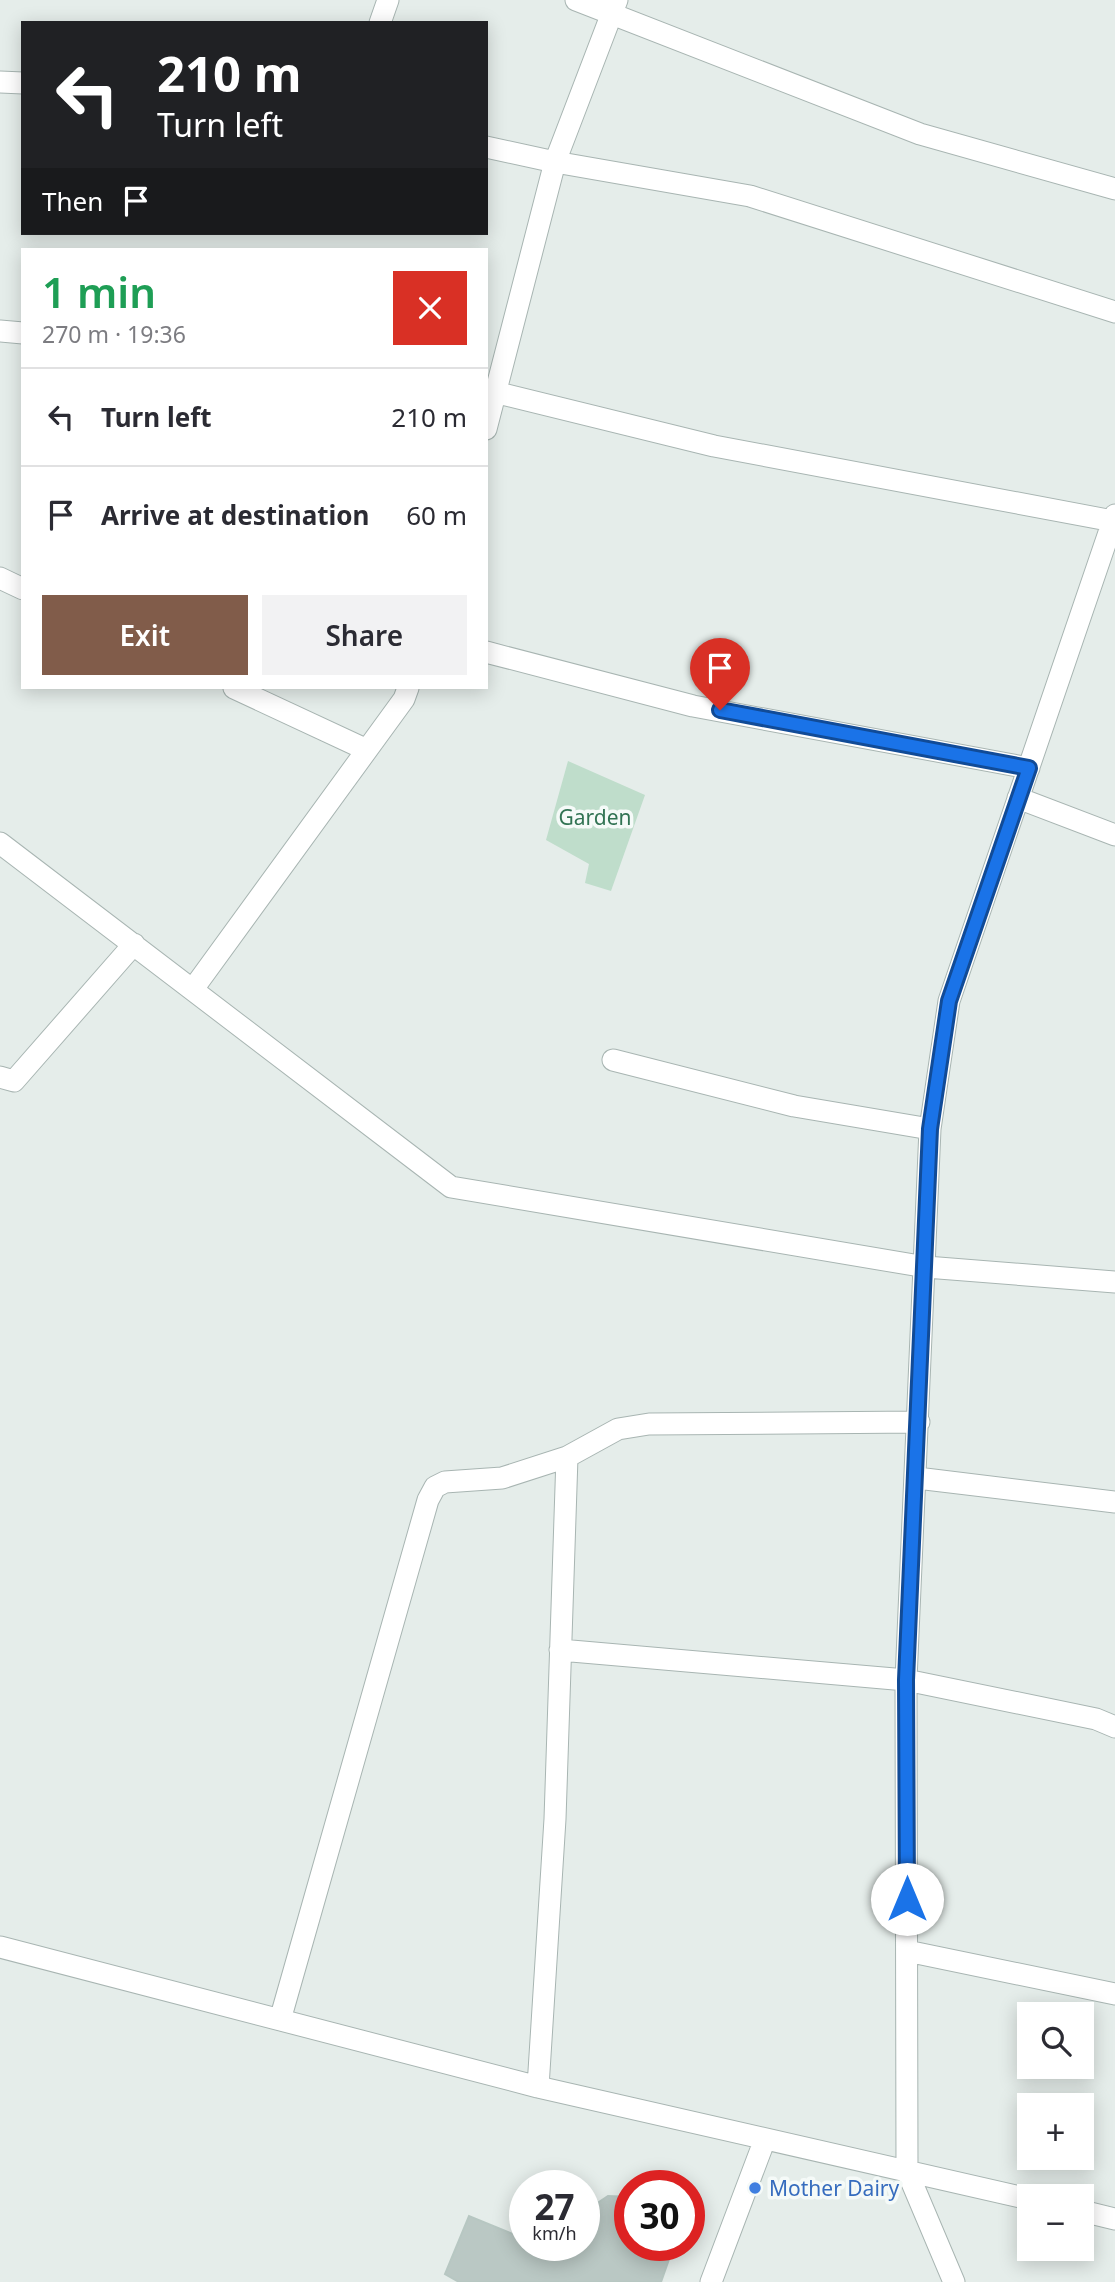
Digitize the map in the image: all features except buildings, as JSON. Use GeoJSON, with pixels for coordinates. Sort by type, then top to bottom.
{"type":"FeatureCollection","features":[{"type":"Feature","properties":{"kind":"street"},"geometry":{"type":"LineString","coordinates":[[381,21],[388,0]]}},
{"type":"Feature","properties":{"kind":"street"},"geometry":{"type":"LineString","coordinates":[[576,0],[614,7],[920,134],[1115,189]]}},
{"type":"Feature","properties":{"kind":"street"},"geometry":{"type":"LineString","coordinates":[[488,413],[491,390],[555,162],[614,7]]}},
{"type":"Feature","properties":{"kind":"street"},"geometry":{"type":"LineString","coordinates":[[0,82],[21,83]]}},
{"type":"Feature","properties":{"kind":"street"},"geometry":{"type":"LineString","coordinates":[[488,147],[555,162],[750,196],[1115,312]]}},
{"type":"Feature","properties":{"kind":"street"},"geometry":{"type":"LineString","coordinates":[[0,331],[21,333]]}},
{"type":"Feature","properties":{"kind":"street"},"geometry":{"type":"LineString","coordinates":[[491,390],[714,446],[1114,518],[949,1001],[930,1129],[917,1478],[906,1680],[908,2171],[954,2282]]}},
{"type":"Feature","properties":{"kind":"street"},"geometry":{"type":"LineString","coordinates":[[0,578],[21,588]]}},
{"type":"Feature","properties":{"kind":"street"},"geometry":{"type":"LineString","coordinates":[[488,653],[693,706],[1029,768]]}},
{"type":"Feature","properties":{"kind":"street"},"geometry":{"type":"LineString","coordinates":[[236,689],[368,750]]}},
{"type":"Feature","properties":{"kind":"street"},"geometry":{"type":"LineString","coordinates":[[193,989],[368,750],[404,699],[408,689]]}},
{"type":"Feature","properties":{"kind":"street"},"geometry":{"type":"LineString","coordinates":[[1018,798],[1115,835]]}},
{"type":"Feature","properties":{"kind":"street"},"geometry":{"type":"LineString","coordinates":[[0,843],[451,1188],[926,1267],[1115,1282]]}},
{"type":"Feature","properties":{"kind":"street"},"geometry":{"type":"LineString","coordinates":[[0,1077],[14,1081],[134,944]]}},
{"type":"Feature","properties":{"kind":"street"},"geometry":{"type":"LineString","coordinates":[[613,1060],[794,1106],[930,1129]]}},
{"type":"Feature","properties":{"kind":"street"},"geometry":{"type":"LineString","coordinates":[[280,2020],[428,1500],[435,1488],[445,1482],[502,1478],[567,1457],[618,1429],[649,1424],[919,1422]]}},
{"type":"Feature","properties":{"kind":"street"},"geometry":{"type":"LineString","coordinates":[[538,2087],[555,1819],[567,1457]]}},
{"type":"Feature","properties":{"kind":"street"},"geometry":{"type":"LineString","coordinates":[[917,1478],[1115,1502]]}},
{"type":"Feature","properties":{"kind":"street"},"geometry":{"type":"LineString","coordinates":[[560,1650],[906,1680],[1096,1719],[1115,1727]]}},
{"type":"Feature","properties":{"kind":"street"},"geometry":{"type":"LineString","coordinates":[[0,1947],[538,2087],[1017,2196]]}},
{"type":"Feature","properties":{"kind":"street"},"geometry":{"type":"LineString","coordinates":[[907,1951],[1115,1994]]}},
{"type":"Feature","properties":{"kind":"street"},"geometry":{"type":"LineString","coordinates":[[711,2282],[765,2139]]}},
{"type":"Feature","properties":{"kind":"street"},"geometry":{"type":"LineString","coordinates":[[1094,2214],[1115,2219]]}},
{"type":"Feature","properties":{"kind":"green space","name":"Garden"},"geometry":{"type":"Polygon","coordinates":[[[568,761],[645,795],[611,891],[585,883],[589,864],[546,840],[568,761]]]}},
{"type":"Feature","properties":{"kind":"place","name":"Mother Dairy"},"geometry":{"type":"Point","coordinates":[755,2188]}},
{"type":"Feature","properties":{"kind":"route"},"geometry":{"type":"LineString","coordinates":[[720,710],[1029,768],[949,1001],[930,1129],[917,1478],[906,1680],[907,1899]]}}]}
